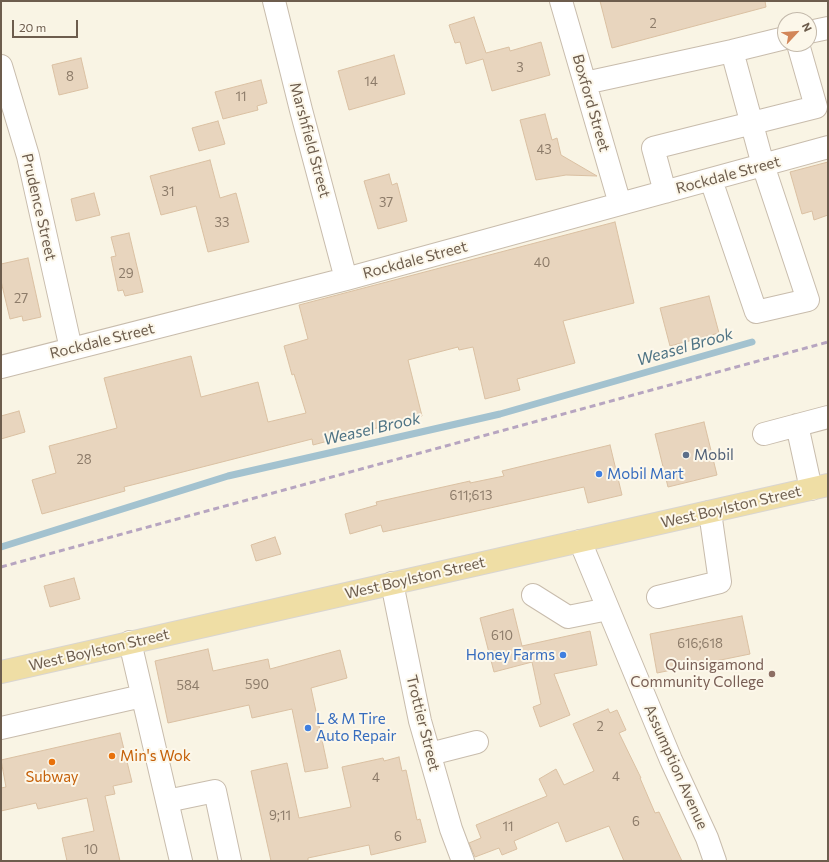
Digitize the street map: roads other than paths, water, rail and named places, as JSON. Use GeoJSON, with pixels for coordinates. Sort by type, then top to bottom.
{"type":"FeatureCollection","features":[{"type":"Feature","properties":{"kind":"main road","name":"West Boylston Street"},"geometry":{"type":"LineString","coordinates":[[1,672],[819,487]]}},
{"type":"Feature","properties":{"kind":"street","name":"Marshfield Street"},"geometry":{"type":"LineString","coordinates":[[274,1],[346,279]]}},
{"type":"Feature","properties":{"kind":"street","name":"Boxford Street"},"geometry":{"type":"LineString","coordinates":[[562,1],[620,204]]}},
{"type":"Feature","properties":{"kind":"street"},"geometry":{"type":"LineString","coordinates":[[817,30],[828,28]]}},
{"type":"Feature","properties":{"kind":"street"},"geometry":{"type":"LineString","coordinates":[[585,83],[777,40]]}},
{"type":"Feature","properties":{"kind":"street"},"geometry":{"type":"LineString","coordinates":[[711,180],[756,312],[808,300],[763,165],[732,51]]}},
{"type":"Feature","properties":{"kind":"street"},"geometry":{"type":"LineString","coordinates":[[665,192],[653,148],[816,107],[800,52]]}},
{"type":"Feature","properties":{"kind":"street","name":"Prudence Street"},"geometry":{"type":"LineString","coordinates":[[1,66],[28,156],[71,349]]}},
{"type":"Feature","properties":{"kind":"street","name":"Rockdale Street"},"geometry":{"type":"LineString","coordinates":[[1,367],[346,279],[828,147]]}},
{"type":"Feature","properties":{"kind":"street"},"geometry":{"type":"LineString","coordinates":[[764,434],[828,417]]}},
{"type":"Feature","properties":{"kind":"street"},"geometry":{"type":"LineString","coordinates":[[798,425],[819,487]]}},
{"type":"Feature","properties":{"kind":"street"},"geometry":{"type":"LineString","coordinates":[[658,597],[720,582],[710,512]]}},
{"type":"Feature","properties":{"kind":"street","name":"Assumption Avenue"},"geometry":{"type":"LineString","coordinates":[[580,541],[671,760],[707,838],[715,861]]}},
{"type":"Feature","properties":{"kind":"street","name":"Trottier Street"},"geometry":{"type":"LineString","coordinates":[[392,583],[420,721],[451,829],[463,861]]}},
{"type":"Feature","properties":{"kind":"street"},"geometry":{"type":"LineString","coordinates":[[533,595],[568,617],[608,609]]}},
{"type":"Feature","properties":{"kind":"street"},"geometry":{"type":"LineString","coordinates":[[130,642],[181,861]]}},
{"type":"Feature","properties":{"kind":"street"},"geometry":{"type":"LineString","coordinates":[[1,728],[142,696]]}},
{"type":"Feature","properties":{"kind":"street"},"geometry":{"type":"LineString","coordinates":[[430,754],[477,742]]}},
{"type":"Feature","properties":{"kind":"street"},"geometry":{"type":"LineString","coordinates":[[167,801],[215,791],[230,861]]}},
{"type":"Feature","properties":{"kind":"waterway","name":"Weasel Brook"},"geometry":{"type":"LineString","coordinates":[[1,547],[228,476],[500,414],[752,342]]}},
{"type":"Feature","properties":{"kind":"railway"},"geometry":{"type":"LineString","coordinates":[[1,567],[828,342]]}},
{"type":"Feature","properties":{"kind":"place","name":"Mobil"},"geometry":{"type":"Point","coordinates":[686,455]}},
{"type":"Feature","properties":{"kind":"place","name":"Mobil Mart"},"geometry":{"type":"Point","coordinates":[599,474]}},
{"type":"Feature","properties":{"kind":"place","name":"Honey Farms"},"geometry":{"type":"Point","coordinates":[563,655]}},
{"type":"Feature","properties":{"kind":"place","name":"Quinsigamond Community College"},"geometry":{"type":"Point","coordinates":[772,674]}},
{"type":"Feature","properties":{"kind":"place","name":"L & M Tire Auto Repair"},"geometry":{"type":"Point","coordinates":[308,728]}},
{"type":"Feature","properties":{"kind":"place","name":"Min's Wok"},"geometry":{"type":"Point","coordinates":[112,756]}},
{"type":"Feature","properties":{"kind":"place","name":"Subway"},"geometry":{"type":"Point","coordinates":[52,762]}}]}
